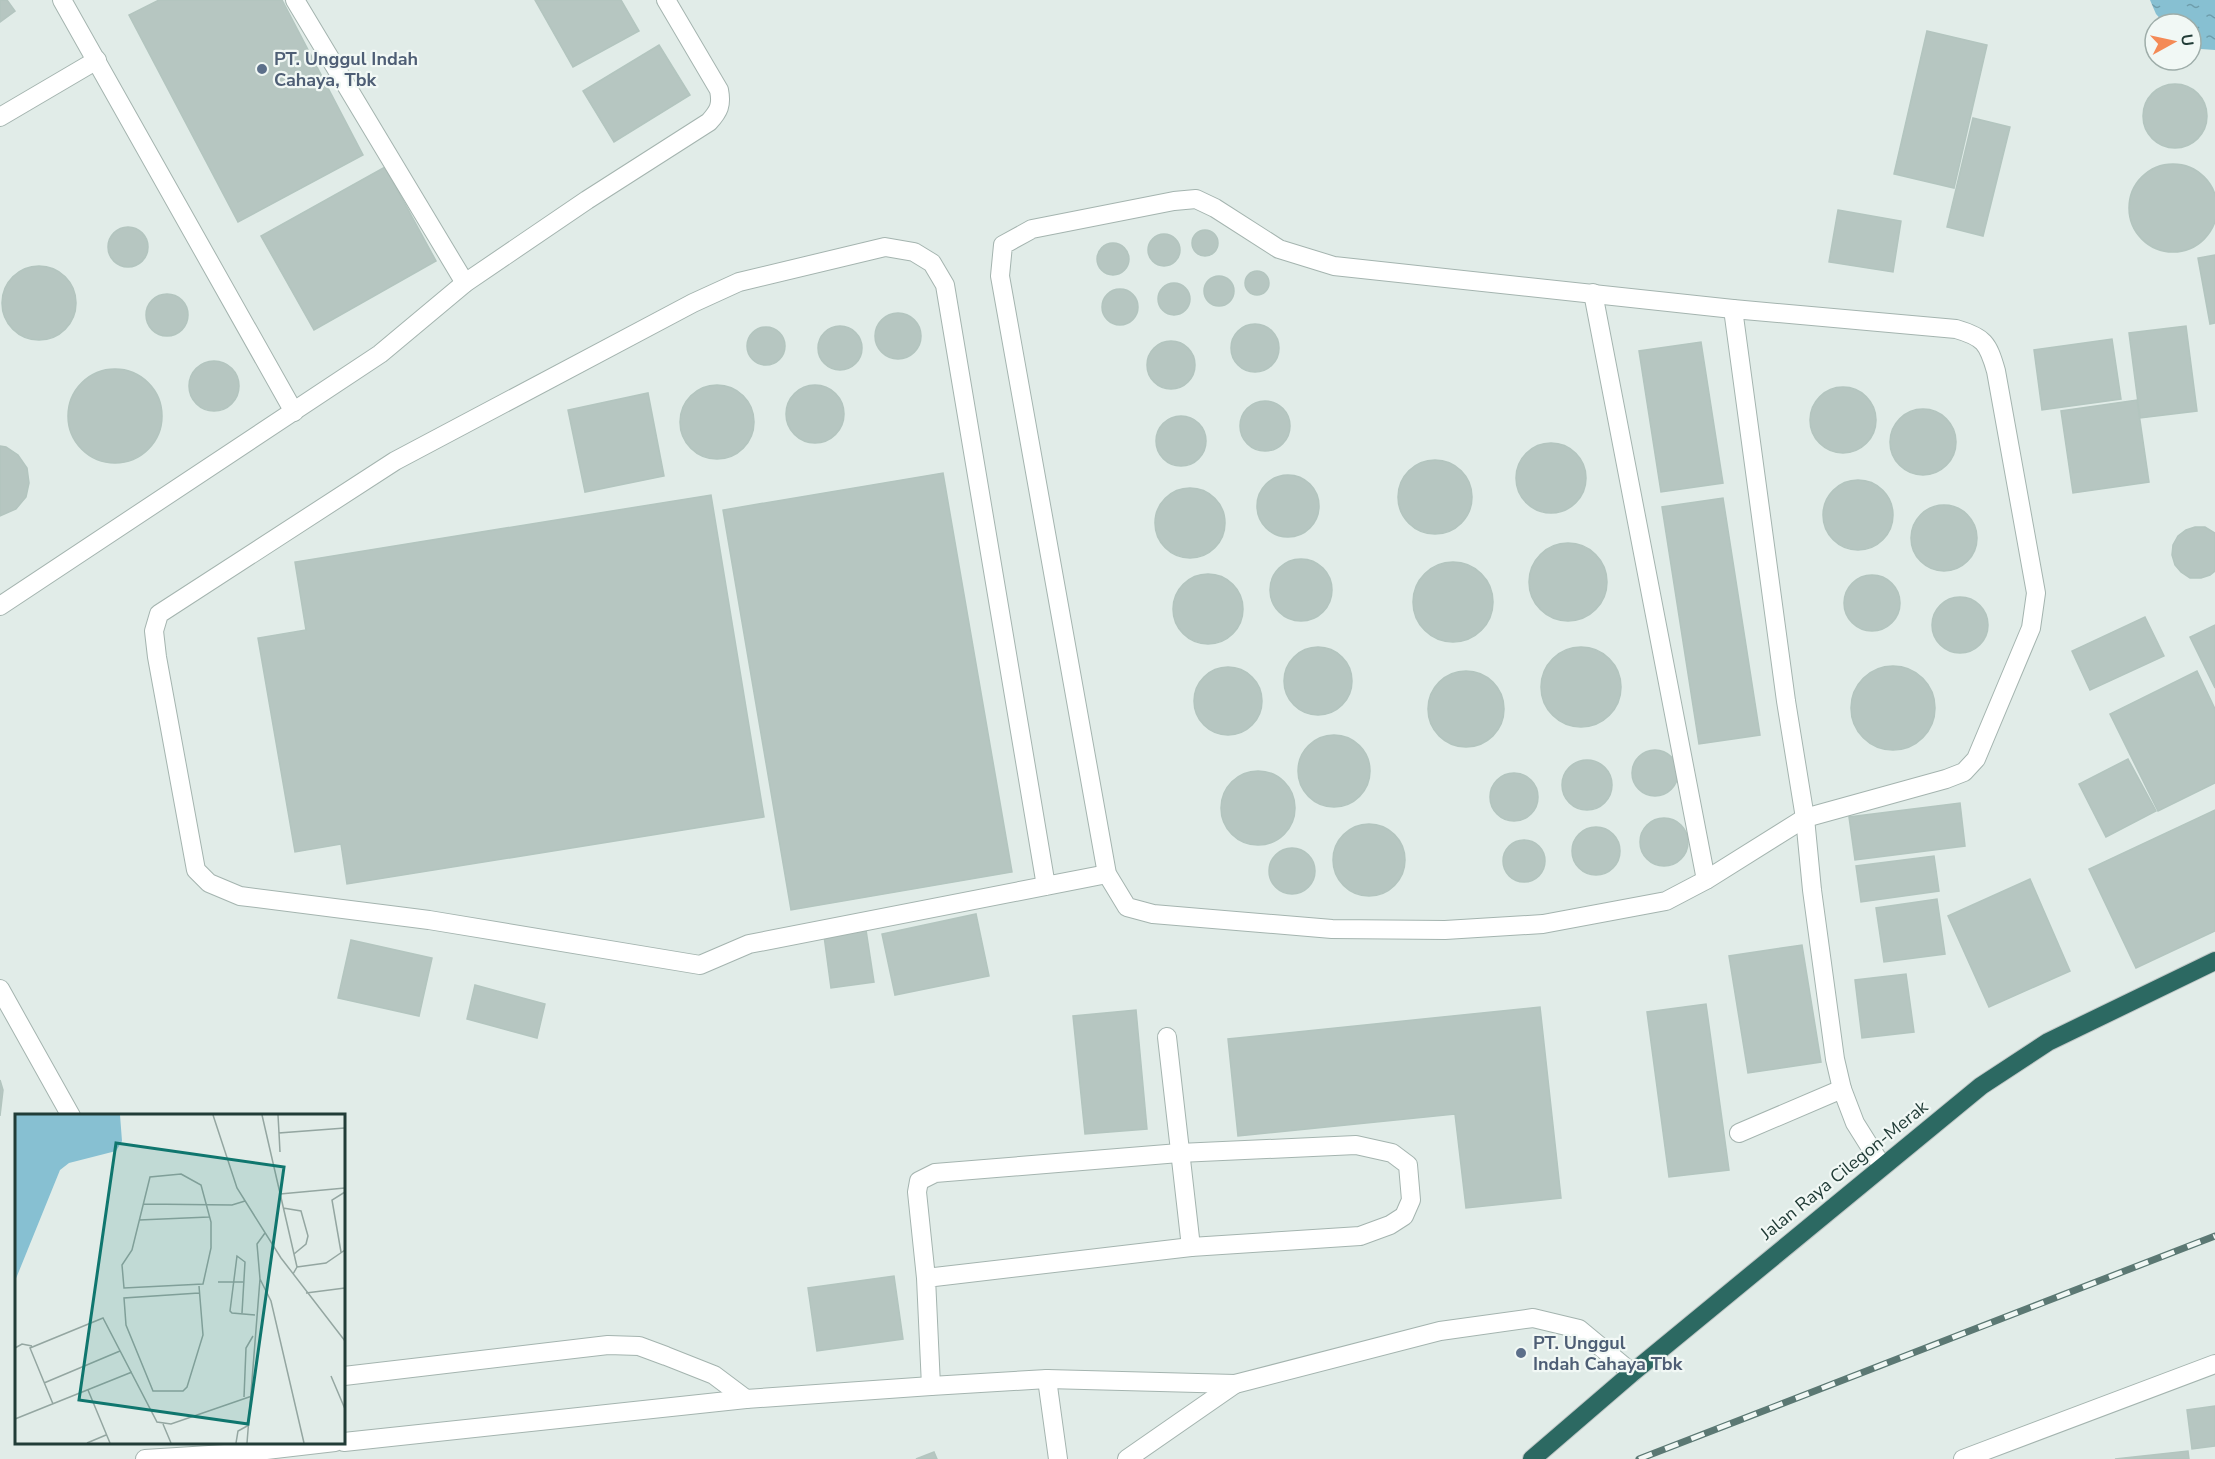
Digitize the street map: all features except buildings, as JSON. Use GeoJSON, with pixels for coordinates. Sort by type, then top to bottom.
{"type":"FeatureCollection","features":[{"type":"Feature","properties":{"kind":"highway","name":"Jalan Raya Cilegon-Merak"},"geometry":{"type":"LineString","coordinates":[[1532,1459],[1632,1373],[1980,1086],[2048,1042],[2215,961]]}},
{"type":"Feature","properties":{"kind":"street"},"geometry":{"type":"LineString","coordinates":[[62,0],[294,412]]}},
{"type":"Feature","properties":{"kind":"street"},"geometry":{"type":"LineString","coordinates":[[295,0],[465,283]]}},
{"type":"Feature","properties":{"kind":"street"},"geometry":{"type":"LineString","coordinates":[[0,606],[380,354],[465,283],[587,200],[709,122],[719,111],[721,100],[719,90],[666,0]]}},
{"type":"Feature","properties":{"kind":"street"},"geometry":{"type":"LineString","coordinates":[[0,117],[97,60]]}},
{"type":"Feature","properties":{"kind":"street"},"geometry":{"type":"LineString","coordinates":[[1196,199],[1215,208],[1279,249],[1334,266],[1733,309],[1956,330],[1973,334],[1983,340],[1990,349],[1996,371],[2036,593],[2031,628],[1976,759],[1964,772],[1805,818],[1706,880],[1666,901],[1543,924],[1445,930],[1332,929],[1153,914],[1127,907],[1107,874],[1000,276],[1004,245],[1032,229],[1174,201],[1196,199]]}},
{"type":"Feature","properties":{"kind":"street"},"geometry":{"type":"LineString","coordinates":[[1046,886],[945,285],[932,263],[914,252],[885,247],[739,282],[693,303],[395,460],[159,614],[154,631],[157,657],[196,870],[209,883],[240,896],[429,920],[700,965],[749,944],[1046,886],[1107,874]]}},
{"type":"Feature","properties":{"kind":"street"},"geometry":{"type":"LineString","coordinates":[[1593,293],[1706,880]]}},
{"type":"Feature","properties":{"kind":"street"},"geometry":{"type":"LineString","coordinates":[[1733,309],[1786,701],[1805,818],[1813,902],[1835,1059],[1842,1089],[1855,1123],[1882,1166]]}},
{"type":"Feature","properties":{"kind":"street"},"geometry":{"type":"LineString","coordinates":[[0,989],[70,1114]]}},
{"type":"Feature","properties":{"kind":"street"},"geometry":{"type":"LineString","coordinates":[[1167,1037],[1191,1247]]}},
{"type":"Feature","properties":{"kind":"street"},"geometry":{"type":"LineString","coordinates":[[1739,1133],[1842,1089]]}},
{"type":"Feature","properties":{"kind":"street"},"geometry":{"type":"LineString","coordinates":[[926,1278],[1191,1247],[1360,1236],[1390,1225],[1404,1216],[1411,1200],[1408,1166],[1392,1153],[1356,1145],[1179,1153],[935,1173],[919,1181],[917,1191],[926,1278],[931,1386]]}},
{"type":"Feature","properties":{"kind":"street"},"geometry":{"type":"LineString","coordinates":[[345,1442],[746,1399],[931,1386],[1047,1379],[1235,1384],[1440,1331],[1533,1318],[1579,1329],[1632,1373]]}},
{"type":"Feature","properties":{"kind":"street"},"geometry":{"type":"LineString","coordinates":[[345,1376],[608,1346],[639,1346],[714,1375],[746,1399]]}},
{"type":"Feature","properties":{"kind":"street"},"geometry":{"type":"LineString","coordinates":[[1974,1457],[2215,1364]]}},
{"type":"Feature","properties":{"kind":"street"},"geometry":{"type":"LineString","coordinates":[[1047,1379],[1058,1459]]}},
{"type":"Feature","properties":{"kind":"street"},"geometry":{"type":"LineString","coordinates":[[1127,1459],[1235,1384]]}},
{"type":"Feature","properties":{"kind":"street"},"geometry":{"type":"LineString","coordinates":[[145,1459],[239,1448],[316,1444]]}},
{"type":"Feature","properties":{"kind":"water"},"geometry":{"type":"Polygon","coordinates":[[[2150,0],[2215,0],[2215,50],[2203,49],[2203,12],[2155,12],[2150,0]]]}},
{"type":"Feature","properties":{"kind":"railway"},"geometry":{"type":"LineString","coordinates":[[1639,1459],[2215,1236]]}},
{"type":"Feature","properties":{"kind":"place","name":"PT. Unggul Indah Cahaya, Tbk"},"geometry":{"type":"Point","coordinates":[262,69]}},
{"type":"Feature","properties":{"kind":"place","name":"PT. Unggul Indah Cahaya Tbk"},"geometry":{"type":"Point","coordinates":[1521,1353]}}]}
